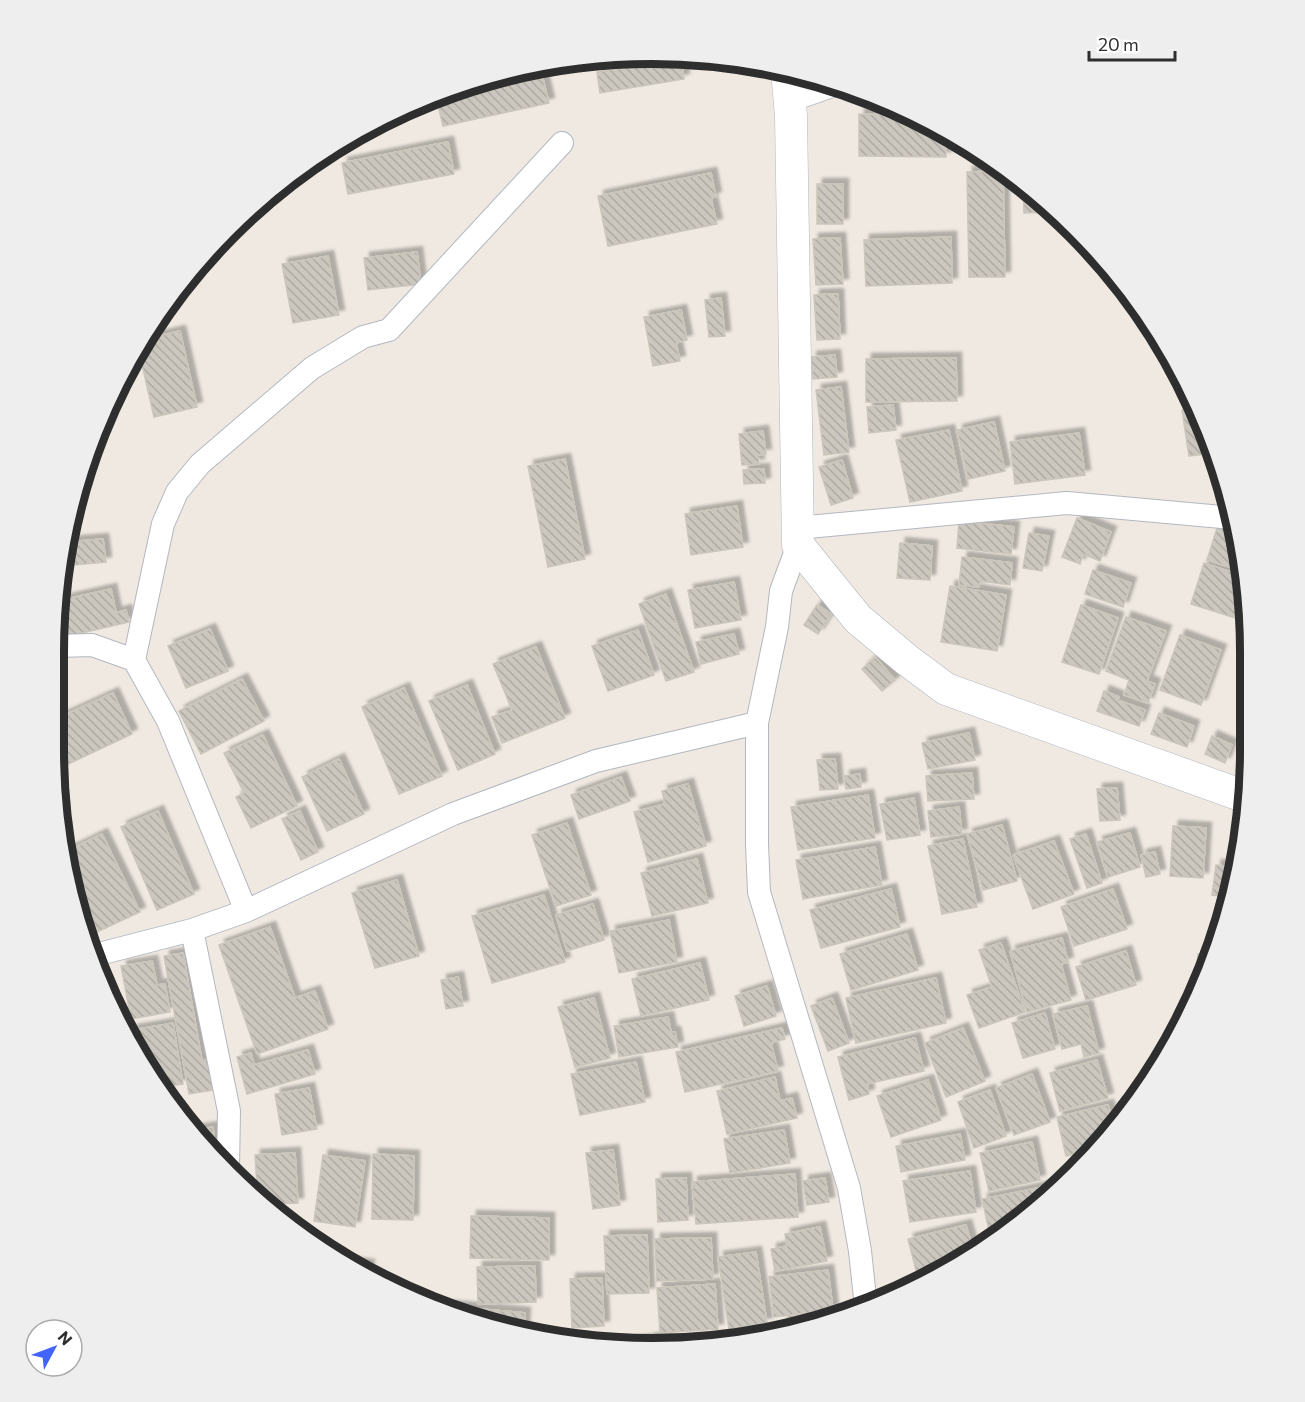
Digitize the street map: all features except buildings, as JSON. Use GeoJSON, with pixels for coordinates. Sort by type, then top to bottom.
{"type":"FeatureCollection","features":[{"type":"Feature","properties":{"kind":"main road"},"geometry":{"type":"LineString","coordinates":[[788,86],[798,537],[858,619],[946,689],[1238,794]]}},
{"type":"Feature","properties":{"kind":"street"},"geometry":{"type":"LineString","coordinates":[[788,86],[807,86]]}},
{"type":"Feature","properties":{"kind":"street"},"geometry":{"type":"LineString","coordinates":[[246,911],[168,721],[134,660],[163,524],[177,492],[200,464],[312,368],[363,337],[389,330],[562,143]]}},
{"type":"Feature","properties":{"kind":"street"},"geometry":{"type":"LineString","coordinates":[[865,1298],[849,1188],[759,892],[757,723],[777,627],[781,591],[798,537],[1067,503],[1224,517]]}},
{"type":"Feature","properties":{"kind":"street"},"geometry":{"type":"LineString","coordinates":[[64,646],[92,645],[134,660]]}},
{"type":"Feature","properties":{"kind":"street"},"geometry":{"type":"LineString","coordinates":[[101,954],[192,930],[246,911],[453,814],[596,761],[757,723]]}},
{"type":"Feature","properties":{"kind":"street"},"geometry":{"type":"LineString","coordinates":[[192,930],[229,1111],[228,1156]]}}]}
